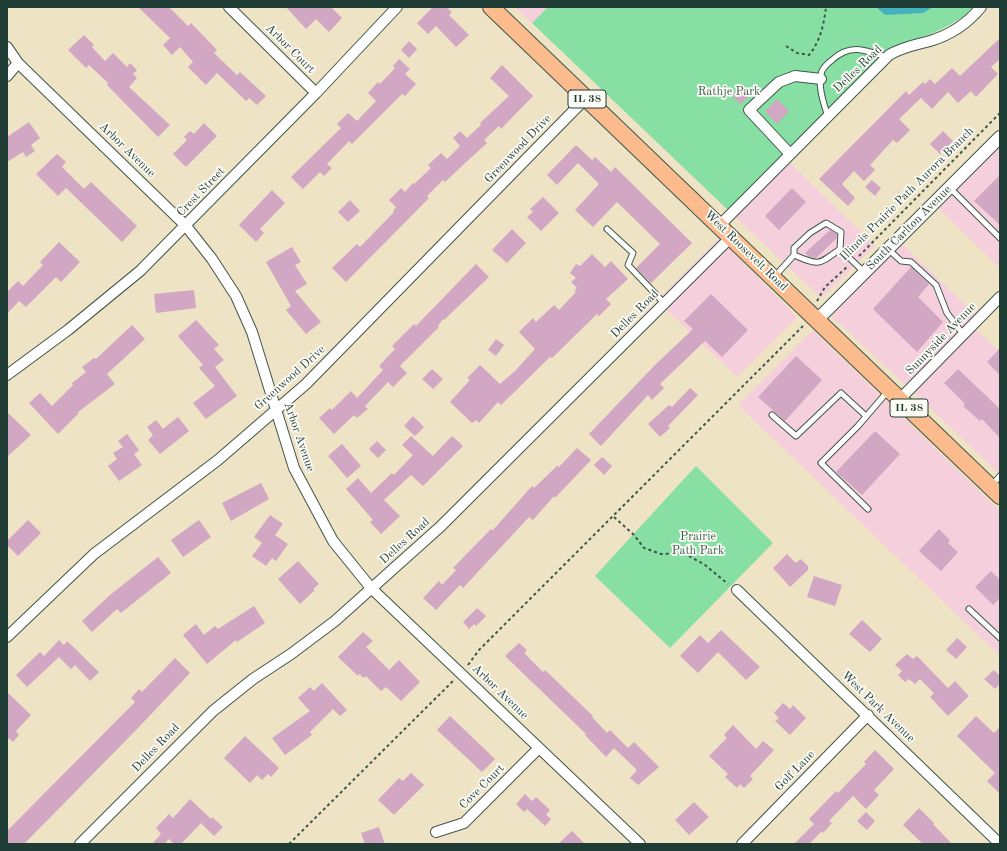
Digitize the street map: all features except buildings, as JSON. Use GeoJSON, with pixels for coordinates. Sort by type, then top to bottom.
{"type":"FeatureCollection","features":[{"type":"Feature","properties":{"kind":"main road","name":"West Roosevelt Road"},"geometry":{"type":"LineString","coordinates":[[491,7],[895,394],[997,486]]}},
{"type":"Feature","properties":{"kind":"street","name":"Arbor Court"},"geometry":{"type":"LineString","coordinates":[[229,7],[316,93]]}},
{"type":"Feature","properties":{"kind":"street","name":"Crest Street"},"geometry":{"type":"LineString","coordinates":[[7,375],[102,304],[140,271],[316,93],[397,7]]}},
{"type":"Feature","properties":{"kind":"street","name":"Delles Road"},"geometry":{"type":"LineString","coordinates":[[80,844],[213,711],[253,679],[311,639],[391,572],[488,481],[664,304],[790,154],[887,58],[899,48],[940,37],[952,31],[968,20],[981,7]]}},
{"type":"Feature","properties":{"kind":"street","name":"Arbor Avenue"},"geometry":{"type":"LineString","coordinates":[[7,47],[18,63],[186,226],[212,259],[236,296],[258,347],[275,409],[294,468],[333,541],[371,588],[640,844]]}},
{"type":"Feature","properties":{"kind":"street"},"geometry":{"type":"LineString","coordinates":[[7,76],[18,63]]}},
{"type":"Feature","properties":{"kind":"street"},"geometry":{"type":"LineString","coordinates":[[790,154],[749,110],[780,82],[795,76],[821,79]]}},
{"type":"Feature","properties":{"kind":"street","name":"Greenwood Drive"},"geometry":{"type":"LineString","coordinates":[[7,637],[94,554],[218,460],[275,409],[306,384],[586,98]]}},
{"type":"Feature","properties":{"kind":"street","name":"South Carlton Avenue"},"geometry":{"type":"LineString","coordinates":[[818,320],[949,188],[998,142]]}},
{"type":"Feature","properties":{"kind":"street","name":"Sunnyside Avenue"},"geometry":{"type":"LineString","coordinates":[[895,394],[963,334],[1000,296]]}},
{"type":"Feature","properties":{"kind":"street","name":"West Park Avenue"},"geometry":{"type":"LineString","coordinates":[[737,590],[1000,844]]}},
{"type":"Feature","properties":{"kind":"street","name":"Golf Lane"},"geometry":{"type":"LineString","coordinates":[[742,844],[868,715]]}},
{"type":"Feature","properties":{"kind":"street","name":"Cove Court"},"geometry":{"type":"LineString","coordinates":[[436,832],[464,823],[539,748]]}},
{"type":"Feature","properties":{"kind":"lane"},"geometry":{"type":"LineString","coordinates":[[828,117],[821,95],[821,74],[839,53],[848,49],[860,49],[887,58]]}},
{"type":"Feature","properties":{"kind":"lane"},"geometry":{"type":"LineString","coordinates":[[949,188],[1000,238]]}},
{"type":"Feature","properties":{"kind":"lane"},"geometry":{"type":"LineString","coordinates":[[773,277],[794,254],[794,248],[810,233],[826,223],[841,232],[840,249],[865,272]]}},
{"type":"Feature","properties":{"kind":"lane"},"geometry":{"type":"LineString","coordinates":[[607,229],[633,253],[628,265],[664,304]]}},
{"type":"Feature","properties":{"kind":"lane"},"geometry":{"type":"LineString","coordinates":[[794,254],[812,263],[821,263],[840,249]]}},
{"type":"Feature","properties":{"kind":"lane"},"geometry":{"type":"LineString","coordinates":[[888,249],[901,261],[911,262],[936,285],[947,313],[963,334]]}},
{"type":"Feature","properties":{"kind":"lane"},"geometry":{"type":"LineString","coordinates":[[772,415],[796,436],[841,393],[866,416]]}},
{"type":"Feature","properties":{"kind":"lane"},"geometry":{"type":"LineString","coordinates":[[868,509],[821,463],[866,416],[895,394]]}},
{"type":"Feature","properties":{"kind":"lane"},"geometry":{"type":"LineString","coordinates":[[969,609],[1000,638]]}},
{"type":"Feature","properties":{"kind":"path"},"geometry":{"type":"LineString","coordinates":[[786,46],[797,53],[809,55],[815,48],[822,30],[826,7]]}},
{"type":"Feature","properties":{"kind":"path","name":"Illinois Prairie Path Aurora Branch"},"geometry":{"type":"LineString","coordinates":[[825,287],[853,262],[1000,113]]}},
{"type":"Feature","properties":{"kind":"path"},"geometry":{"type":"LineString","coordinates":[[289,844],[462,673],[480,650],[802,328]]}},
{"type":"Feature","properties":{"kind":"path"},"geometry":{"type":"LineString","coordinates":[[614,517],[634,535],[644,548],[661,554],[684,553],[705,565],[737,590]]}},
{"type":"Feature","properties":{"kind":"shaded area"},"geometry":{"type":"Polygon","coordinates":[[[515,7],[548,7],[532,23],[515,7]]]}},
{"type":"Feature","properties":{"kind":"shaded area"},"geometry":{"type":"Polygon","coordinates":[[[1000,142],[1000,268],[937,207],[1000,142]]]}},
{"type":"Feature","properties":{"kind":"shaded area"},"geometry":{"type":"Polygon","coordinates":[[[784,157],[875,246],[821,298],[729,211],[784,157]]]}},
{"type":"Feature","properties":{"kind":"shaded area"},"geometry":{"type":"Polygon","coordinates":[[[719,238],[797,317],[737,377],[657,301],[719,238]]]}},
{"type":"Feature","properties":{"kind":"shaded area"},"geometry":{"type":"Polygon","coordinates":[[[899,241],[976,315],[907,386],[830,315],[899,241]]]}},
{"type":"Feature","properties":{"kind":"shaded area"},"geometry":{"type":"Polygon","coordinates":[[[975,329],[1000,352],[1000,475],[914,392],[975,329]]]}},
{"type":"Feature","properties":{"kind":"shaded area"},"geometry":{"type":"Polygon","coordinates":[[[813,330],[1000,511],[1000,656],[738,405],[813,330]]]}},
{"type":"Feature","properties":{"kind":"green space","name":"Rathje Park"},"geometry":{"type":"Polygon","coordinates":[[[548,7],[976,7],[957,21],[937,31],[895,46],[729,211],[532,23],[548,7]]]}},
{"type":"Feature","properties":{"kind":"green space","name":"Prairie Path Park"},"geometry":{"type":"Polygon","coordinates":[[[696,466],[773,543],[670,648],[595,576],[696,466]]]}},
{"type":"Feature","properties":{"kind":"water"},"geometry":{"type":"Polygon","coordinates":[[[876,7],[933,7],[923,13],[885,15],[876,7]]]}}]}
